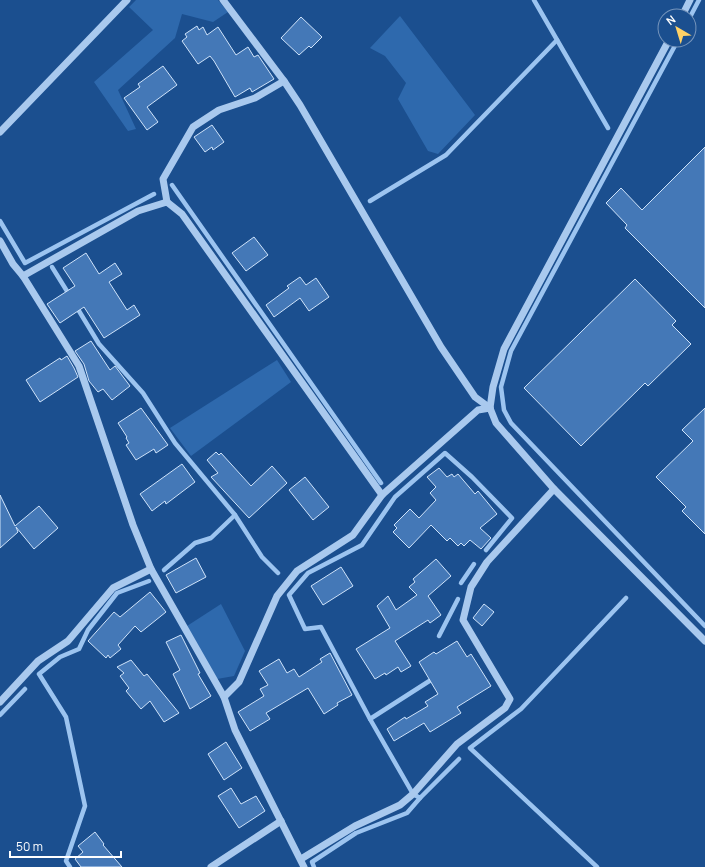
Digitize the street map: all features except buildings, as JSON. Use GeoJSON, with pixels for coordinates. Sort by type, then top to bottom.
{"type":"FeatureCollection","features":[{"type":"Feature","properties":{"kind":"street"},"geometry":{"type":"LineString","coordinates":[[0,132],[127,0]]}},
{"type":"Feature","properties":{"kind":"street"},"geometry":{"type":"LineString","coordinates":[[223,0],[284,81],[300,105],[441,348],[475,397],[490,408]]}},
{"type":"Feature","properties":{"kind":"street"},"geometry":{"type":"LineString","coordinates":[[665,48],[504,349],[492,387],[490,408],[496,423],[554,489],[705,641]]}},
{"type":"Feature","properties":{"kind":"street"},"geometry":{"type":"LineString","coordinates":[[284,81],[255,98],[219,110],[193,128],[163,179],[167,202],[182,214],[382,495]]}},
{"type":"Feature","properties":{"kind":"street"},"geometry":{"type":"LineString","coordinates":[[23,276],[138,211],[167,202]]}},
{"type":"Feature","properties":{"kind":"street"},"geometry":{"type":"LineString","coordinates":[[0,241],[13,264],[23,276],[79,366],[133,525],[152,569],[224,697],[235,730],[304,867]]}},
{"type":"Feature","properties":{"kind":"street"},"geometry":{"type":"LineString","coordinates":[[224,697],[239,682],[277,596],[297,571],[353,534],[382,495],[478,410],[490,408]]}},
{"type":"Feature","properties":{"kind":"street"},"geometry":{"type":"LineString","coordinates":[[301,859],[355,826],[409,798],[457,744],[505,708],[510,699],[464,620],[471,587],[487,562],[554,489]]}},
{"type":"Feature","properties":{"kind":"street"},"geometry":{"type":"LineString","coordinates":[[0,702],[38,661],[68,641],[113,588],[152,569]]}},
{"type":"Feature","properties":{"kind":"street"},"geometry":{"type":"LineString","coordinates":[[211,867],[281,820]]}},
{"type":"Feature","properties":{"kind":"shaded area"},"geometry":{"type":"Polygon","coordinates":[[[136,0],[218,0],[228,12],[213,22],[182,14],[175,38],[118,90],[136,129],[128,131],[94,82],[153,30],[129,7],[136,0]]]}},
{"type":"Feature","properties":{"kind":"shaded area"},"geometry":{"type":"Polygon","coordinates":[[[400,16],[475,115],[438,154],[428,151],[398,99],[406,83],[385,56],[370,48],[400,16]]]}},
{"type":"Feature","properties":{"kind":"shaded area"},"geometry":{"type":"Polygon","coordinates":[[[277,360],[291,382],[191,456],[170,428],[277,360]]]}},
{"type":"Feature","properties":{"kind":"shaded area"},"geometry":{"type":"Polygon","coordinates":[[[221,604],[245,651],[234,676],[217,679],[187,626],[221,604]]]}},
{"type":"Feature","properties":{"kind":"waterway"},"geometry":{"type":"LineString","coordinates":[[534,0],[608,128]]}},
{"type":"Feature","properties":{"kind":"waterway"},"geometry":{"type":"LineString","coordinates":[[695,8],[699,0]]}},
{"type":"Feature","properties":{"kind":"waterway"},"geometry":{"type":"LineString","coordinates":[[370,201],[446,155],[557,40]]}},
{"type":"Feature","properties":{"kind":"waterway"},"geometry":{"type":"LineString","coordinates":[[674,48],[511,351],[501,387],[504,410],[511,423],[705,626]]}},
{"type":"Feature","properties":{"kind":"waterway"},"geometry":{"type":"LineString","coordinates":[[172,185],[381,483]]}},
{"type":"Feature","properties":{"kind":"waterway"},"geometry":{"type":"LineString","coordinates":[[0,221],[25,263],[154,194]]}},
{"type":"Feature","properties":{"kind":"waterway"},"geometry":{"type":"LineString","coordinates":[[52,267],[70,296]]}},
{"type":"Feature","properties":{"kind":"waterway"},"geometry":{"type":"LineString","coordinates":[[76,306],[99,344],[143,393],[175,443],[235,515],[262,557],[278,573]]}},
{"type":"Feature","properties":{"kind":"waterway"},"geometry":{"type":"LineString","coordinates":[[459,759],[420,798],[413,794],[370,719],[321,627],[305,629],[289,595],[308,573],[362,545],[395,497],[445,453],[472,477],[512,518],[486,550]]}},
{"type":"Feature","properties":{"kind":"waterway"},"geometry":{"type":"LineString","coordinates":[[164,570],[195,543],[211,538],[235,515]]}},
{"type":"Feature","properties":{"kind":"waterway"},"geometry":{"type":"LineString","coordinates":[[461,583],[474,564]]}},
{"type":"Feature","properties":{"kind":"waterway"},"geometry":{"type":"LineString","coordinates":[[70,867],[66,861],[85,806],[66,717],[39,674],[60,657],[79,649],[88,630],[117,593],[149,581]]}},
{"type":"Feature","properties":{"kind":"waterway"},"geometry":{"type":"LineString","coordinates":[[597,867],[470,748],[521,709],[626,598]]}},
{"type":"Feature","properties":{"kind":"waterway"},"geometry":{"type":"LineString","coordinates":[[439,636],[458,599]]}},
{"type":"Feature","properties":{"kind":"waterway"},"geometry":{"type":"LineString","coordinates":[[370,719],[434,678]]}},
{"type":"Feature","properties":{"kind":"waterway"},"geometry":{"type":"LineString","coordinates":[[0,715],[25,689]]}},
{"type":"Feature","properties":{"kind":"waterway"},"geometry":{"type":"LineString","coordinates":[[314,867],[312,862],[356,833],[407,813],[420,798]]}}]}
